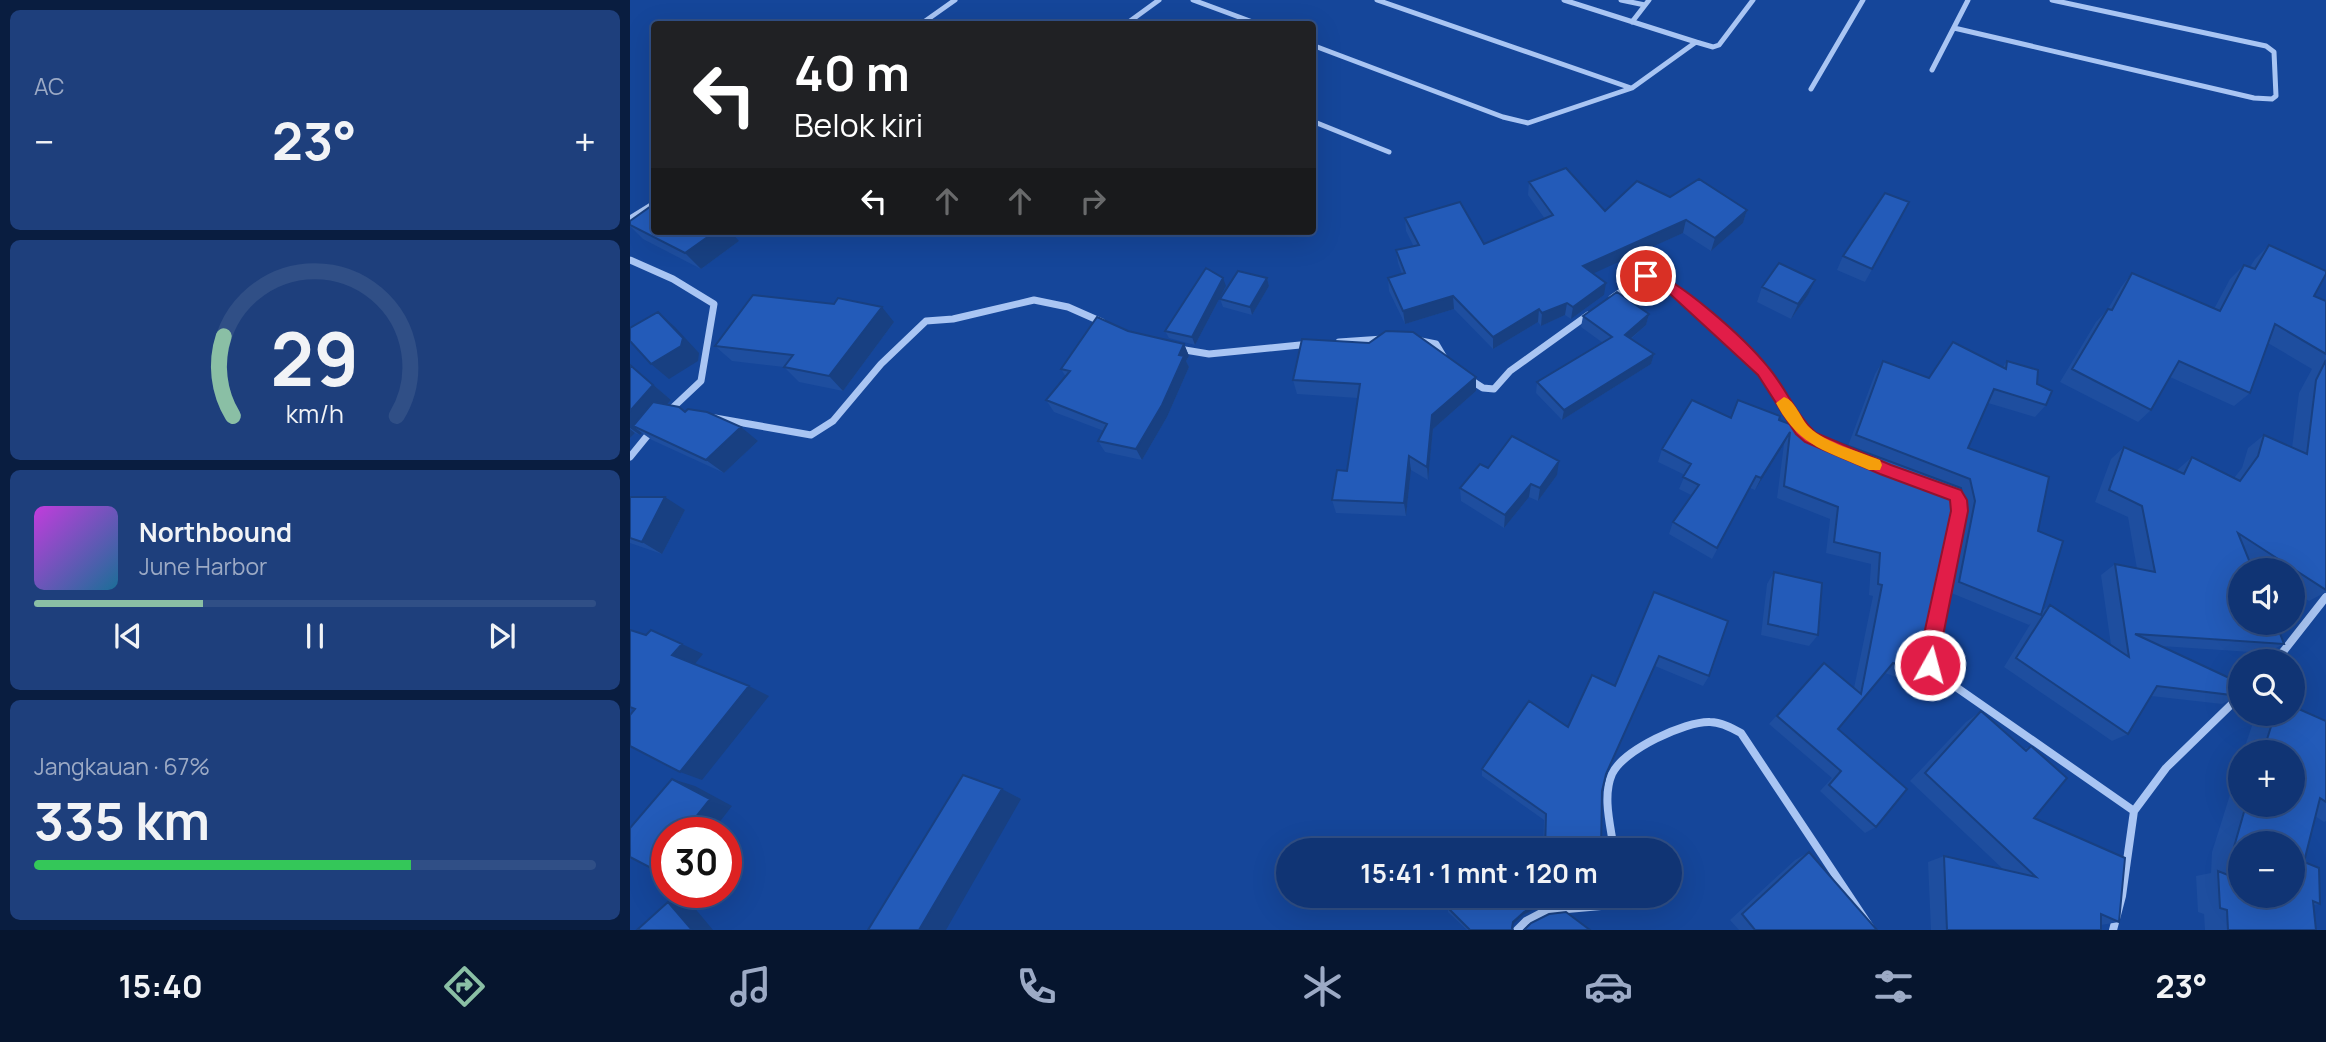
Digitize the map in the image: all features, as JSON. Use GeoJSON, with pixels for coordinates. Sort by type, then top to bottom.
{"type":"FeatureCollection","features":[{"type":"Feature","properties":{"kind":"street"},"geometry":{"type":"LineString","coordinates":[[925,21],[955,0]]}},
{"type":"Feature","properties":{"kind":"street"},"geometry":{"type":"LineString","coordinates":[[1130,21],[1159,0]]}},
{"type":"Feature","properties":{"kind":"street"},"geometry":{"type":"LineString","coordinates":[[1193,0],[1250,21]]}},
{"type":"Feature","properties":{"kind":"street"},"geometry":{"type":"LineString","coordinates":[[1377,0],[1632,88]]}},
{"type":"Feature","properties":{"kind":"street"},"geometry":{"type":"LineString","coordinates":[[1564,0],[1708,46],[1718,45],[1753,0]]}},
{"type":"Feature","properties":{"kind":"street"},"geometry":{"type":"LineString","coordinates":[[1621,0],[1647,2]]}},
{"type":"Feature","properties":{"kind":"street"},"geometry":{"type":"LineString","coordinates":[[1811,89],[1863,0]]}},
{"type":"Feature","properties":{"kind":"street"},"geometry":{"type":"LineString","coordinates":[[1932,70],[1968,0]]}},
{"type":"Feature","properties":{"kind":"street"},"geometry":{"type":"LineString","coordinates":[[1954,28],[2254,98],[2272,99],[2276,96],[2274,52],[2266,46],[2052,0]]}},
{"type":"Feature","properties":{"kind":"street"},"geometry":{"type":"LineString","coordinates":[[1632,22],[1647,2]]}},
{"type":"Feature","properties":{"kind":"street"},"geometry":{"type":"LineString","coordinates":[[1316,47],[1521,124],[1569,111],[1632,88],[1696,42]]}},
{"type":"Feature","properties":{"kind":"street"},"geometry":{"type":"LineString","coordinates":[[1316,123],[1389,152]]}},
{"type":"Feature","properties":{"kind":"street"},"geometry":{"type":"LineString","coordinates":[[630,218],[651,205]]}},
{"type":"Feature","properties":{"kind":"street"},"geometry":{"type":"LineString","coordinates":[[630,260],[673,279],[714,304],[701,381],[669,410],[630,457]]}},
{"type":"Feature","properties":{"kind":"street"},"geometry":{"type":"LineString","coordinates":[[1608,300],[1642,278],[1656,278],[1667,284],[1763,371],[1802,429],[1811,437]]}},
{"type":"Feature","properties":{"kind":"street"},"geometry":{"type":"LineString","coordinates":[[708,416],[810,435],[833,421],[881,364],[926,321],[953,319],[1034,300],[1068,307],[1113,327]]}},
{"type":"Feature","properties":{"kind":"street"},"geometry":{"type":"LineString","coordinates":[[1459,372],[1483,388],[1494,389],[1510,371],[1598,308]]}},
{"type":"Feature","properties":{"kind":"street"},"geometry":{"type":"LineString","coordinates":[[1335,342],[1396,340]]}},
{"type":"Feature","properties":{"kind":"street"},"geometry":{"type":"LineString","coordinates":[[1409,340],[1436,344],[1448,364]]}},
{"type":"Feature","properties":{"kind":"street"},"geometry":{"type":"LineString","coordinates":[[1169,346],[1209,354],[1321,343]]}},
{"type":"Feature","properties":{"kind":"street"},"geometry":{"type":"LineString","coordinates":[[669,410],[682,412]]}},
{"type":"Feature","properties":{"kind":"street"},"geometry":{"type":"LineString","coordinates":[[1949,564],[1930,648],[1929,659],[1933,671],[2134,811]]}},
{"type":"Feature","properties":{"kind":"street"},"geometry":{"type":"LineString","coordinates":[[2285,649],[2326,597]]}},
{"type":"Feature","properties":{"kind":"street"},"geometry":{"type":"LineString","coordinates":[[2113,930],[2122,896],[2134,811],[2166,768],[2228,708]]}},
{"type":"Feature","properties":{"kind":"street"},"geometry":{"type":"LineString","coordinates":[[1613,838],[1609,809],[1610,784],[1612,775],[1623,758],[1693,723],[1726,725],[1741,733],[1872,930]]}},
{"type":"Feature","properties":{"kind":"street"},"geometry":{"type":"LineString","coordinates":[[1517,930],[1539,912],[1552,908]]}},
{"type":"Feature","properties":{"kind":"building"},"geometry":{"type":"Polygon","coordinates":[[[1566,168],[1605,211],[1637,181],[1670,197],[1699,179],[1747,210],[1715,238],[1686,220],[1583,266],[1606,283],[1573,307],[1567,303],[1542,313],[1539,309],[1493,337],[1453,296],[1403,311],[1388,278],[1405,273],[1396,250],[1419,245],[1405,218],[1460,202],[1484,244],[1553,215],[1529,182],[1566,168]]]}},
{"type":"Feature","properties":{"kind":"building"},"geometry":{"type":"Polygon","coordinates":[[[1885,193],[1909,202],[1872,269],[1843,256],[1885,193]]]}},
{"type":"Feature","properties":{"kind":"building"},"geometry":{"type":"Polygon","coordinates":[[[651,206],[651,235],[710,235],[685,253],[630,225],[630,221],[651,206]]]}},
{"type":"Feature","properties":{"kind":"building"},"geometry":{"type":"Polygon","coordinates":[[[2269,245],[2326,271],[2314,296],[2326,301],[2326,354],[2275,324],[2250,393],[2179,361],[2151,410],[2072,369],[2108,309],[2112,310],[2132,273],[2220,311],[2244,265],[2255,269],[2269,245]]]}},
{"type":"Feature","properties":{"kind":"building"},"geometry":{"type":"Polygon","coordinates":[[[1779,263],[1815,280],[1798,304],[1762,287],[1779,263]]]}},
{"type":"Feature","properties":{"kind":"building"},"geometry":{"type":"Polygon","coordinates":[[[1206,268],[1223,278],[1192,337],[1165,331],[1206,268]]]}},
{"type":"Feature","properties":{"kind":"building"},"geometry":{"type":"Polygon","coordinates":[[[1238,271],[1267,278],[1250,307],[1220,299],[1238,271]]]}},
{"type":"Feature","properties":{"kind":"building"},"geometry":{"type":"Polygon","coordinates":[[[1617,292],[1649,314],[1625,335],[1654,354],[1564,410],[1537,382],[1612,337],[1583,316],[1617,292]]]}},
{"type":"Feature","properties":{"kind":"building"},"geometry":{"type":"Polygon","coordinates":[[[753,295],[834,304],[838,298],[882,307],[829,376],[784,367],[793,355],[715,346],[753,295]]]}},
{"type":"Feature","properties":{"kind":"building"},"geometry":{"type":"Polygon","coordinates":[[[658,312],[683,338],[681,346],[651,364],[630,341],[630,328],[658,312]]]}},
{"type":"Feature","properties":{"kind":"building"},"geometry":{"type":"Polygon","coordinates":[[[1097,317],[1128,331],[1184,344],[1179,355],[1184,356],[1162,405],[1136,449],[1098,441],[1107,424],[1046,400],[1070,371],[1061,369],[1097,317]]]}},
{"type":"Feature","properties":{"kind":"building"},"geometry":{"type":"Polygon","coordinates":[[[1386,331],[1413,332],[1476,377],[1432,415],[1427,467],[1409,456],[1404,503],[1332,500],[1337,470],[1347,471],[1360,384],[1293,380],[1302,339],[1369,343],[1386,331]]]}},
{"type":"Feature","properties":{"kind":"building"},"geometry":{"type":"Polygon","coordinates":[[[1953,342],[2006,369],[2007,361],[2038,370],[2037,384],[2052,391],[2046,405],[1994,389],[1968,448],[2049,477],[2038,531],[2063,541],[2041,615],[1959,582],[1975,501],[1970,479],[1856,435],[1883,361],[1929,378],[1953,342]]]}},
{"type":"Feature","properties":{"kind":"building"},"geometry":{"type":"Polygon","coordinates":[[[2326,360],[2326,590],[2305,576],[2305,558],[2277,558],[2238,533],[2248,558],[2228,558],[2228,635],[2281,635],[2284,644],[2135,634],[2228,677],[2228,695],[2157,686],[2128,734],[2016,658],[2050,605],[2129,657],[2115,564],[2155,572],[2142,506],[2109,490],[2124,447],[2184,474],[2192,457],[2240,481],[2258,456],[2264,435],[2307,454],[2316,380],[2326,360]]]}},
{"type":"Feature","properties":{"kind":"building"},"geometry":{"type":"Polygon","coordinates":[[[630,365],[653,385],[630,411],[630,365]]]}},
{"type":"Feature","properties":{"kind":"building"},"geometry":{"type":"Polygon","coordinates":[[[1692,400],[1731,418],[1738,400],[1780,416],[1779,420],[1961,488],[1963,499],[1947,576],[1944,575],[1942,601],[1933,598],[1920,673],[1893,663],[1838,729],[1907,789],[1876,827],[1829,785],[1841,771],[1777,716],[1824,663],[1861,694],[1882,585],[1878,584],[1880,553],[1834,542],[1838,507],[1784,486],[1790,432],[1761,478],[1756,476],[1717,548],[1673,522],[1699,485],[1683,477],[1691,464],[1662,449],[1692,400]]]}},
{"type":"Feature","properties":{"kind":"building"},"geometry":{"type":"Polygon","coordinates":[[[653,402],[679,407],[685,412],[688,409],[707,412],[741,427],[706,460],[633,426],[653,402]]]}},
{"type":"Feature","properties":{"kind":"building"},"geometry":{"type":"Polygon","coordinates":[[[1512,436],[1559,461],[1540,488],[1531,484],[1505,515],[1460,488],[1480,464],[1488,468],[1512,436]]]}},
{"type":"Feature","properties":{"kind":"building"},"geometry":{"type":"Polygon","coordinates":[[[630,497],[665,497],[642,542],[630,538],[630,497]]]}},
{"type":"Feature","properties":{"kind":"building"},"geometry":{"type":"Polygon","coordinates":[[[1774,572],[1822,583],[1818,635],[1768,624],[1774,572]]]}},
{"type":"Feature","properties":{"kind":"building"},"geometry":{"type":"Polygon","coordinates":[[[1654,592],[1728,621],[1709,676],[1659,656],[1606,774],[1602,791],[1601,838],[1545,838],[1546,814],[1482,769],[1529,701],[1568,727],[1592,675],[1615,686],[1654,592]]]}},
{"type":"Feature","properties":{"kind":"building"},"geometry":{"type":"Polygon","coordinates":[[[630,630],[646,635],[651,630],[682,644],[672,655],[749,686],[680,772],[630,746],[630,715],[635,709],[630,707],[630,630]]]}},
{"type":"Feature","properties":{"kind":"building"},"geometry":{"type":"Polygon","coordinates":[[[1981,711],[2026,751],[2031,746],[2067,778],[2034,818],[2125,858],[2119,922],[2101,914],[2101,930],[1947,930],[1944,856],[2036,877],[1925,773],[1981,711]]]}},
{"type":"Feature","properties":{"kind":"building"},"geometry":{"type":"Polygon","coordinates":[[[2305,712],[2326,721],[2326,802],[2320,798],[2305,858],[2305,831],[2239,831],[2243,817],[2305,817],[2305,740],[2267,740],[2271,726],[2305,726],[2305,712]]]}},
{"type":"Feature","properties":{"kind":"building"},"geometry":{"type":"Polygon","coordinates":[[[963,775],[1002,789],[919,930],[868,930],[963,775]]]}},
{"type":"Feature","properties":{"kind":"building"},"geometry":{"type":"Polygon","coordinates":[[[672,779],[710,799],[696,817],[651,817],[651,868],[630,857],[630,828],[672,779]]]}},
{"type":"Feature","properties":{"kind":"building"},"geometry":{"type":"Polygon","coordinates":[[[1809,852],[1877,930],[1755,930],[1742,914],[1809,852]]]}},
{"type":"Feature","properties":{"kind":"building"},"geometry":{"type":"Polygon","coordinates":[[[2305,862],[2319,868],[2320,904],[2313,901],[2316,930],[2228,930],[2227,910],[2220,908],[2218,871],[2228,875],[2228,908],[2305,908],[2305,862]]]}},
{"type":"Feature","properties":{"kind":"building"},"geometry":{"type":"Polygon","coordinates":[[[661,908],[673,908],[692,930],[637,930],[661,908]]]}},
{"type":"Feature","properties":{"kind":"building"},"geometry":{"type":"Polygon","coordinates":[[[1448,908],[1531,908],[1513,922],[1513,930],[1470,930],[1448,908]]]}},
{"type":"Feature","properties":{"kind":"building"},"geometry":{"type":"Polygon","coordinates":[[[1566,912],[1590,930],[1524,930],[1531,923],[1549,914],[1566,912]]]}},
{"type":"Feature","properties":{"kind":"slow traffic"},"geometry":{"type":"LineString","coordinates":[[1784,403],[1811,437],[1875,465]]}},
{"type":"Feature","properties":{"kind":"route"},"geometry":{"type":"LineString","coordinates":[[1646,276],[1661,280],[1674,289],[1735,343],[1763,371],[1792,416],[1811,437],[1885,470],[1956,495],[1959,511],[1930,648],[1930,665]]}}]}
